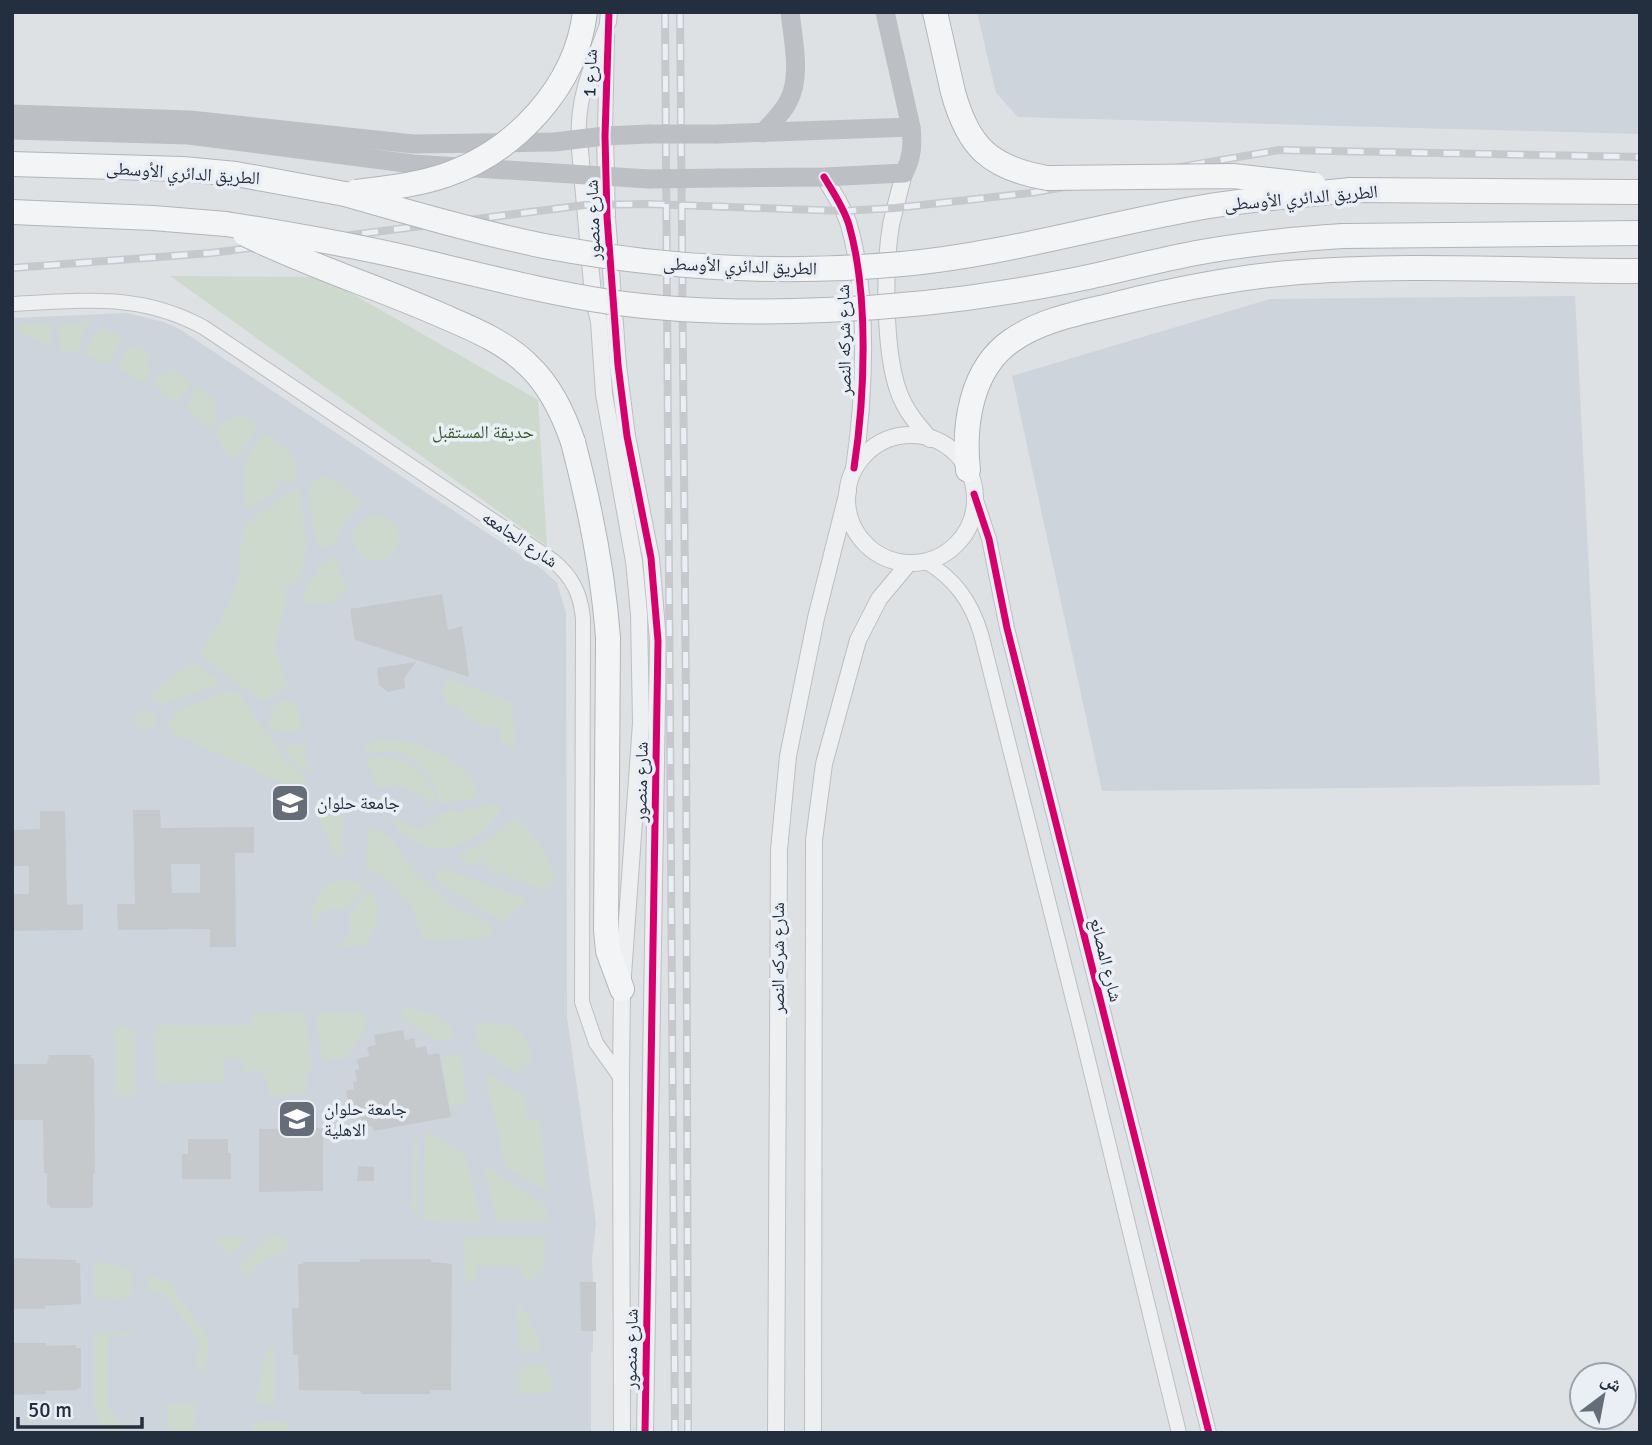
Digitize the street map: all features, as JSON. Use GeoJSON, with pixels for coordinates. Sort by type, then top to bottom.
{"type":"FeatureCollection","features":[{"type":"Feature","properties":{"kind":"highway"},"geometry":{"type":"LineString","coordinates":[[345,194],[404,186],[445,175],[484,158],[516,135],[548,99],[568,69],[583,28],[585,12]]}},
{"type":"Feature","properties":{"kind":"highway"},"geometry":{"type":"LineString","coordinates":[[936,12],[960,118],[975,142],[995,161],[1019,173],[1047,178],[1233,176],[1350,190]]}},
{"type":"Feature","properties":{"kind":"highway","name":"الطريق الدائري الأوسطى"},"geometry":{"type":"LineString","coordinates":[[12,164],[183,169],[236,174],[345,194],[477,231],[544,246],[679,265],[774,269],[903,264],[980,254],[1196,208],[1350,190],[1640,191]]}},
{"type":"Feature","properties":{"kind":"highway"},"geometry":{"type":"LineString","coordinates":[[12,212],[226,224],[354,246],[547,291],[598,300],[677,309],[742,311],[907,305],[988,295],[1070,281],[1210,251],[1294,239],[1343,236],[1640,233]]}},
{"type":"Feature","properties":{"kind":"highway"},"geometry":{"type":"LineString","coordinates":[[226,224],[290,256],[389,293],[505,346],[528,365],[548,387],[563,414],[573,442],[596,537],[606,604],[606,930],[608,951],[622,989]]}},
{"type":"Feature","properties":{"kind":"highway"},"geometry":{"type":"LineString","coordinates":[[968,470],[965,445],[967,422],[981,378],[993,358],[1010,341],[1062,317],[1185,288],[1289,273],[1379,270],[1640,271]]}},
{"type":"Feature","properties":{"kind":"main road"},"geometry":{"type":"LineString","coordinates":[[763,133],[784,109],[795,78],[790,12]]}},
{"type":"Feature","properties":{"kind":"main road"},"geometry":{"type":"LineString","coordinates":[[12,130],[188,135],[413,164],[649,179],[824,177],[904,173],[910,162],[913,141],[885,12]]}},
{"type":"Feature","properties":{"kind":"main road"},"geometry":{"type":"LineString","coordinates":[[12,114],[190,120],[413,144],[554,142],[649,134],[911,127]]}},
{"type":"Feature","properties":{"kind":"street","name":"شارع 1"},"geometry":{"type":"LineString","coordinates":[[605,136],[608,17]]}},
{"type":"Feature","properties":{"kind":"street","name":"شارع 1"},"geometry":{"type":"LineString","coordinates":[[579,139],[579,111],[583,88],[608,17]]}},
{"type":"Feature","properties":{"kind":"street","name":"شارع منصور"},"geometry":{"type":"LineString","coordinates":[[605,136],[607,217],[621,392],[650,558],[658,641],[645,1433]]}},
{"type":"Feature","properties":{"kind":"street","name":"شارع منصور"},"geometry":{"type":"LineString","coordinates":[[579,139],[604,394],[634,561],[639,614],[641,723],[622,989],[622,1433]]}},
{"type":"Feature","properties":{"kind":"street"},"geometry":{"type":"LineString","coordinates":[[904,173],[889,239],[891,355],[898,393],[912,418],[930,439]]}},
{"type":"Feature","properties":{"kind":"street","name":"شارع شركه النصر"},"geometry":{"type":"LineString","coordinates":[[824,177],[849,225],[860,287],[861,403],[854,468]]}},
{"type":"Feature","properties":{"kind":"street","name":"شارع الجامعه"},"geometry":{"type":"LineString","coordinates":[[12,304],[127,301],[157,307],[185,317],[541,553],[569,576],[579,596],[583,619],[582,1002],[596,1043],[621,1078]]}},
{"type":"Feature","properties":{"kind":"street"},"geometry":{"type":"LineString","coordinates":[[918,436],[930,439],[952,451],[968,470],[974,494],[972,517],[962,537],[946,552],[917,562],[898,561],[876,552],[859,536],[849,515],[848,491],[854,468],[871,449],[893,438],[918,436]]}},
{"type":"Feature","properties":{"kind":"street","name":"شارع شركه النصر"},"geometry":{"type":"LineString","coordinates":[[776,1433],[780,829],[790,746],[848,491]]}},
{"type":"Feature","properties":{"kind":"street","name":"شارع المصانع"},"geometry":{"type":"LineString","coordinates":[[974,494],[989,538],[1007,628],[1209,1433]]}},
{"type":"Feature","properties":{"kind":"street"},"geometry":{"type":"LineString","coordinates":[[917,562],[954,583],[975,615],[1083,1039],[1179,1433]]}},
{"type":"Feature","properties":{"kind":"street","name":"شارع شركه النصر"},"geometry":{"type":"LineString","coordinates":[[813,1433],[816,815],[824,764],[858,640],[879,599],[917,562]]}},
{"type":"Feature","properties":{"kind":"street"},"geometry":{"type":"LineString","coordinates":[[1083,1039],[1109,1034]]}},
{"type":"Feature","properties":{"kind":"shaded area"},"geometry":{"type":"Polygon","coordinates":[[[977,12],[1640,12],[1640,134],[1018,117],[996,93],[977,12]]]}},
{"type":"Feature","properties":{"kind":"shaded area"},"geometry":{"type":"Polygon","coordinates":[[[1575,296],[1600,785],[1102,791],[1012,376],[1270,299],[1575,296]]]}},
{"type":"Feature","properties":{"kind":"shaded area"},"geometry":{"type":"Polygon","coordinates":[[[127,313],[164,322],[181,330],[543,570],[557,583],[566,613],[567,1016],[596,1223],[592,1259],[593,1282],[596,1282],[596,1331],[593,1331],[591,1352],[591,1433],[12,1433],[12,318],[127,313]]]}},
{"type":"Feature","properties":{"kind":"green space","name":"حديقة المستقبل"},"geometry":{"type":"Polygon","coordinates":[[[170,276],[323,277],[538,400],[547,546],[170,276]]]}},
{"type":"Feature","properties":{"kind":"green space"},"geometry":{"type":"Polygon","coordinates":[[[86,319],[89,320],[89,325],[85,327],[77,353],[60,350],[59,326],[82,323],[86,319]]]}},
{"type":"Feature","properties":{"kind":"green space"},"geometry":{"type":"Polygon","coordinates":[[[50,323],[50,345],[18,330],[20,325],[50,323]]]}},
{"type":"Feature","properties":{"kind":"green space"},"geometry":{"type":"Polygon","coordinates":[[[103,328],[122,337],[110,362],[106,364],[86,354],[92,337],[103,328]]]}},
{"type":"Feature","properties":{"kind":"green space"},"geometry":{"type":"Polygon","coordinates":[[[137,345],[151,355],[147,366],[151,372],[144,382],[117,368],[128,347],[137,345]]]}},
{"type":"Feature","properties":{"kind":"green space"},"geometry":{"type":"Polygon","coordinates":[[[172,369],[191,382],[177,402],[152,385],[158,375],[168,375],[172,369]]]}},
{"type":"Feature","properties":{"kind":"green space"},"geometry":{"type":"Polygon","coordinates":[[[198,386],[206,390],[204,396],[207,398],[210,395],[217,400],[214,406],[218,416],[209,429],[185,408],[198,386]]]}},
{"type":"Feature","properties":{"kind":"green space"},"geometry":{"type":"Polygon","coordinates":[[[240,414],[258,427],[238,456],[229,456],[215,434],[224,421],[235,420],[240,414]]]}},
{"type":"Feature","properties":{"kind":"green space"},"geometry":{"type":"Polygon","coordinates":[[[264,434],[288,450],[295,461],[297,476],[289,484],[286,480],[278,482],[275,492],[245,510],[244,463],[264,434]]]}},
{"type":"Feature","properties":{"kind":"green space"},"geometry":{"type":"Polygon","coordinates":[[[323,476],[361,499],[363,503],[344,522],[337,542],[320,549],[317,547],[309,490],[313,481],[323,476]]]}},
{"type":"Feature","properties":{"kind":"green space"},"geometry":{"type":"Polygon","coordinates":[[[297,487],[307,547],[300,580],[285,587],[286,602],[275,644],[287,686],[262,701],[200,654],[233,594],[239,570],[244,525],[297,487]]]}},
{"type":"Feature","properties":{"kind":"green space"},"geometry":{"type":"Polygon","coordinates":[[[376,515],[392,522],[399,538],[392,554],[376,561],[360,554],[353,538],[360,522],[376,515]]]}},
{"type":"Feature","properties":{"kind":"green space"},"geometry":{"type":"Polygon","coordinates":[[[337,554],[339,572],[347,588],[335,601],[305,605],[309,581],[318,569],[337,554]]]}},
{"type":"Feature","properties":{"kind":"green space"},"geometry":{"type":"Polygon","coordinates":[[[191,664],[197,665],[218,680],[219,685],[161,704],[152,700],[152,692],[191,664]]]}},
{"type":"Feature","properties":{"kind":"green space"},"geometry":{"type":"Polygon","coordinates":[[[452,680],[512,703],[516,750],[501,742],[501,731],[497,727],[484,728],[473,721],[472,716],[468,718],[464,715],[465,711],[460,712],[459,706],[456,704],[453,707],[444,701],[442,691],[447,681],[452,680]]]}},
{"type":"Feature","properties":{"kind":"green space"},"geometry":{"type":"Polygon","coordinates":[[[228,691],[238,692],[285,760],[305,776],[307,786],[304,790],[300,791],[172,733],[169,719],[175,712],[228,691]]]}},
{"type":"Feature","properties":{"kind":"green space"},"geometry":{"type":"Polygon","coordinates":[[[291,700],[297,705],[302,730],[276,732],[267,722],[272,717],[270,712],[283,701],[291,700]]]}},
{"type":"Feature","properties":{"kind":"green space"},"geometry":{"type":"Polygon","coordinates":[[[146,710],[153,713],[156,720],[153,727],[146,730],[139,727],[136,720],[139,713],[146,710]]]}},
{"type":"Feature","properties":{"kind":"green space"},"geometry":{"type":"Polygon","coordinates":[[[304,741],[307,746],[304,754],[308,764],[315,768],[313,772],[295,764],[284,747],[303,744],[304,741]]]}},
{"type":"Feature","properties":{"kind":"green space"},"geometry":{"type":"Polygon","coordinates":[[[377,741],[423,747],[453,761],[465,771],[478,797],[441,804],[430,778],[416,761],[395,752],[366,754],[363,746],[377,741]]]}},
{"type":"Feature","properties":{"kind":"green space"},"geometry":{"type":"Polygon","coordinates":[[[378,757],[398,760],[416,769],[428,783],[436,802],[431,804],[406,788],[377,788],[367,759],[378,757]]]}},
{"type":"Feature","properties":{"kind":"green space"},"geometry":{"type":"Polygon","coordinates":[[[325,803],[340,809],[344,814],[342,857],[330,851],[331,843],[316,815],[318,807],[325,803]]]}},
{"type":"Feature","properties":{"kind":"green space"},"geometry":{"type":"Polygon","coordinates":[[[500,804],[502,806],[495,818],[486,828],[465,843],[453,847],[428,846],[415,841],[401,832],[391,819],[398,818],[409,826],[422,828],[433,823],[442,812],[456,811],[462,814],[466,809],[500,804]]]}},
{"type":"Feature","properties":{"kind":"green space"},"geometry":{"type":"Polygon","coordinates":[[[515,817],[534,837],[548,860],[554,877],[549,887],[540,888],[518,880],[516,875],[511,878],[503,871],[498,874],[490,870],[485,861],[479,861],[474,866],[459,860],[458,855],[489,840],[515,817]]]}},
{"type":"Feature","properties":{"kind":"green space"},"geometry":{"type":"Polygon","coordinates":[[[369,826],[390,837],[412,868],[453,907],[490,924],[492,929],[488,937],[431,941],[423,938],[413,910],[399,890],[378,872],[366,870],[369,826]]]}},
{"type":"Feature","properties":{"kind":"green space"},"geometry":{"type":"Polygon","coordinates":[[[441,870],[526,899],[504,923],[438,882],[436,875],[441,870]]]}},
{"type":"Feature","properties":{"kind":"green space"},"geometry":{"type":"Polygon","coordinates":[[[337,881],[362,884],[364,888],[346,909],[324,910],[318,923],[312,924],[316,900],[324,888],[337,881]]]}},
{"type":"Feature","properties":{"kind":"green space"},"geometry":{"type":"Polygon","coordinates":[[[368,892],[372,892],[378,913],[373,933],[363,945],[339,948],[338,943],[351,931],[348,917],[368,892]]]}},
{"type":"Feature","properties":{"kind":"green space"},"geometry":{"type":"Polygon","coordinates":[[[407,1008],[442,1019],[448,1024],[455,1038],[437,1041],[403,1018],[402,1012],[407,1008]]]}},
{"type":"Feature","properties":{"kind":"green space"},"geometry":{"type":"Polygon","coordinates":[[[305,1013],[313,1072],[306,1073],[307,1094],[269,1096],[264,1070],[242,1071],[244,1060],[237,1060],[236,1057],[223,1058],[224,1081],[155,1083],[154,1026],[250,1025],[250,1014],[305,1013]]]}},
{"type":"Feature","properties":{"kind":"green space"},"geometry":{"type":"Polygon","coordinates":[[[318,1013],[364,1013],[366,1019],[363,1031],[345,1059],[335,1058],[323,1063],[317,1026],[318,1013]]]}},
{"type":"Feature","properties":{"kind":"green space"},"geometry":{"type":"Polygon","coordinates":[[[474,1022],[506,1025],[519,1031],[533,1061],[531,1064],[521,1065],[521,1076],[479,1048],[474,1022]]]}},
{"type":"Feature","properties":{"kind":"green space"},"geometry":{"type":"Polygon","coordinates":[[[114,1027],[135,1027],[136,1095],[114,1095],[114,1027]]]}},
{"type":"Feature","properties":{"kind":"green space"},"geometry":{"type":"Polygon","coordinates":[[[461,1054],[467,1103],[450,1106],[442,1057],[461,1054]]]}},
{"type":"Feature","properties":{"kind":"green space"},"geometry":{"type":"Polygon","coordinates":[[[485,1072],[524,1096],[528,1120],[540,1119],[547,1191],[506,1167],[485,1072]]]}},
{"type":"Feature","properties":{"kind":"green space"},"geometry":{"type":"Polygon","coordinates":[[[426,1130],[466,1155],[481,1223],[424,1221],[426,1130]]]}},
{"type":"Feature","properties":{"kind":"green space"},"geometry":{"type":"Polygon","coordinates":[[[414,1138],[418,1140],[417,1212],[411,1212],[414,1138]]]}},
{"type":"Feature","properties":{"kind":"green space"},"geometry":{"type":"Polygon","coordinates":[[[484,1166],[547,1207],[546,1222],[497,1222],[484,1166]]]}},
{"type":"Feature","properties":{"kind":"green space"},"geometry":{"type":"Polygon","coordinates":[[[270,1237],[287,1237],[286,1254],[268,1256],[249,1274],[240,1267],[270,1237]]]}},
{"type":"Feature","properties":{"kind":"green space"},"geometry":{"type":"Polygon","coordinates":[[[213,1238],[248,1238],[230,1256],[213,1238]]]}},
{"type":"Feature","properties":{"kind":"green space"},"geometry":{"type":"Polygon","coordinates":[[[465,1238],[545,1238],[544,1263],[539,1273],[528,1280],[523,1277],[521,1266],[475,1266],[475,1279],[471,1285],[465,1285],[465,1238]]]}},
{"type":"Feature","properties":{"kind":"green space"},"geometry":{"type":"Polygon","coordinates":[[[94,1261],[132,1270],[133,1297],[129,1297],[129,1301],[123,1301],[120,1297],[119,1301],[113,1301],[110,1297],[109,1301],[103,1301],[103,1297],[94,1300],[94,1261]]]}},
{"type":"Feature","properties":{"kind":"green space"},"geometry":{"type":"Polygon","coordinates":[[[148,1275],[168,1281],[209,1339],[205,1369],[195,1369],[200,1342],[163,1292],[148,1291],[148,1275]]]}},
{"type":"Feature","properties":{"kind":"green space"},"geometry":{"type":"Polygon","coordinates":[[[518,1303],[521,1303],[523,1312],[529,1314],[531,1329],[536,1334],[542,1351],[519,1352],[518,1303]]]}},
{"type":"Feature","properties":{"kind":"green space"},"geometry":{"type":"Polygon","coordinates":[[[99,1331],[104,1331],[105,1335],[108,1331],[114,1331],[114,1335],[118,1335],[117,1331],[127,1334],[127,1331],[133,1331],[133,1336],[108,1337],[108,1407],[128,1433],[108,1433],[94,1409],[94,1335],[99,1335],[99,1331]]]}},
{"type":"Feature","properties":{"kind":"green space"},"geometry":{"type":"Polygon","coordinates":[[[267,1348],[274,1348],[274,1403],[256,1403],[267,1348]]]}},
{"type":"Feature","properties":{"kind":"green space"},"geometry":{"type":"Polygon","coordinates":[[[548,1365],[553,1392],[519,1394],[519,1368],[548,1365]]]}},
{"type":"Feature","properties":{"kind":"green space"},"geometry":{"type":"Polygon","coordinates":[[[168,1403],[198,1403],[193,1433],[168,1433],[168,1403]]]}},
{"type":"Feature","properties":{"kind":"green space"},"geometry":{"type":"Polygon","coordinates":[[[287,1421],[287,1433],[251,1433],[251,1422],[287,1421]]]}},
{"type":"Feature","properties":{"kind":"building"},"geometry":{"type":"Polygon","coordinates":[[[442,594],[448,630],[462,626],[469,677],[355,640],[350,609],[442,594]]]}},
{"type":"Feature","properties":{"kind":"building"},"geometry":{"type":"Polygon","coordinates":[[[416,662],[404,678],[405,688],[388,692],[379,685],[377,668],[416,662]]]}},
{"type":"Feature","properties":{"kind":"building"},"geometry":{"type":"Polygon","coordinates":[[[133,810],[160,810],[161,828],[254,827],[254,853],[235,853],[236,947],[210,947],[210,929],[118,930],[117,904],[135,904],[133,810]],[[171,864],[172,893],[200,893],[200,864],[171,864]]]}},
{"type":"Feature","properties":{"kind":"building"},"geometry":{"type":"Polygon","coordinates":[[[40,811],[65,811],[67,905],[83,904],[83,930],[12,931],[12,894],[29,894],[29,866],[12,866],[12,830],[40,829],[40,811]]]}},
{"type":"Feature","properties":{"kind":"building"},"geometry":{"type":"Polygon","coordinates":[[[403,1030],[405,1040],[414,1038],[416,1048],[426,1046],[428,1055],[439,1053],[451,1117],[373,1131],[372,1126],[363,1127],[361,1118],[351,1120],[346,1091],[354,1089],[353,1082],[357,1081],[357,1059],[369,1056],[367,1047],[376,1045],[374,1035],[403,1030]]]}},
{"type":"Feature","properties":{"kind":"building"},"geometry":{"type":"Polygon","coordinates":[[[49,1055],[91,1055],[91,1058],[94,1058],[95,1173],[91,1208],[50,1208],[50,1205],[47,1205],[43,1120],[13,1120],[12,1117],[12,1064],[47,1064],[49,1055]]]}},
{"type":"Feature","properties":{"kind":"building"},"geometry":{"type":"Polygon","coordinates":[[[323,1128],[323,1191],[259,1192],[259,1129],[323,1128]]]}},
{"type":"Feature","properties":{"kind":"building"},"geometry":{"type":"Polygon","coordinates":[[[188,1139],[228,1139],[231,1179],[182,1179],[182,1154],[188,1154],[188,1139]]]}},
{"type":"Feature","properties":{"kind":"building"},"geometry":{"type":"Polygon","coordinates":[[[358,1166],[374,1167],[374,1181],[357,1181],[358,1166]]]}},
{"type":"Feature","properties":{"kind":"building"},"geometry":{"type":"Polygon","coordinates":[[[12,1258],[76,1260],[76,1263],[80,1263],[81,1304],[45,1306],[45,1309],[12,1309],[12,1258]]]}},
{"type":"Feature","properties":{"kind":"building"},"geometry":{"type":"Polygon","coordinates":[[[360,1259],[431,1259],[431,1262],[452,1264],[451,1390],[430,1390],[430,1394],[361,1394],[361,1391],[299,1390],[298,1355],[293,1355],[292,1308],[299,1308],[298,1264],[360,1262],[360,1259]]]}},
{"type":"Feature","properties":{"kind":"building"},"geometry":{"type":"Polygon","coordinates":[[[580,1282],[596,1282],[596,1331],[581,1331],[580,1282]]]}},
{"type":"Feature","properties":{"kind":"building"},"geometry":{"type":"Polygon","coordinates":[[[12,1343],[76,1345],[76,1348],[81,1348],[81,1388],[46,1391],[46,1394],[12,1395],[12,1343]]]}},
{"type":"Feature","properties":{"kind":"railway"},"geometry":{"type":"LineString","coordinates":[[665,12],[675,1433]]}},
{"type":"Feature","properties":{"kind":"railway"},"geometry":{"type":"LineString","coordinates":[[680,12],[686,701],[688,1433]]}},
{"type":"Feature","properties":{"kind":"railway"},"geometry":{"type":"LineString","coordinates":[[12,268],[211,253],[585,205],[649,204],[843,211],[895,208],[1030,193],[1279,150],[1640,157]]}},
{"type":"Feature","properties":{"kind":"cycle path"},"geometry":{"type":"LineString","coordinates":[[609,12],[605,136],[607,217],[618,365],[627,436],[651,558],[658,641],[645,1433]]}},
{"type":"Feature","properties":{"kind":"cycle path"},"geometry":{"type":"LineString","coordinates":[[824,177],[847,219],[860,282],[863,378],[854,468]]}},
{"type":"Feature","properties":{"kind":"cycle path"},"geometry":{"type":"LineString","coordinates":[[974,494],[989,539],[1007,628],[1209,1433]]}},
{"type":"Feature","properties":{"kind":"place","name":"جامعة حلوان"},"geometry":{"type":"Point","coordinates":[290,803]}},
{"type":"Feature","properties":{"kind":"place","name":"جامعة حلوان الاهلية"},"geometry":{"type":"Point","coordinates":[297,1119]}}]}
